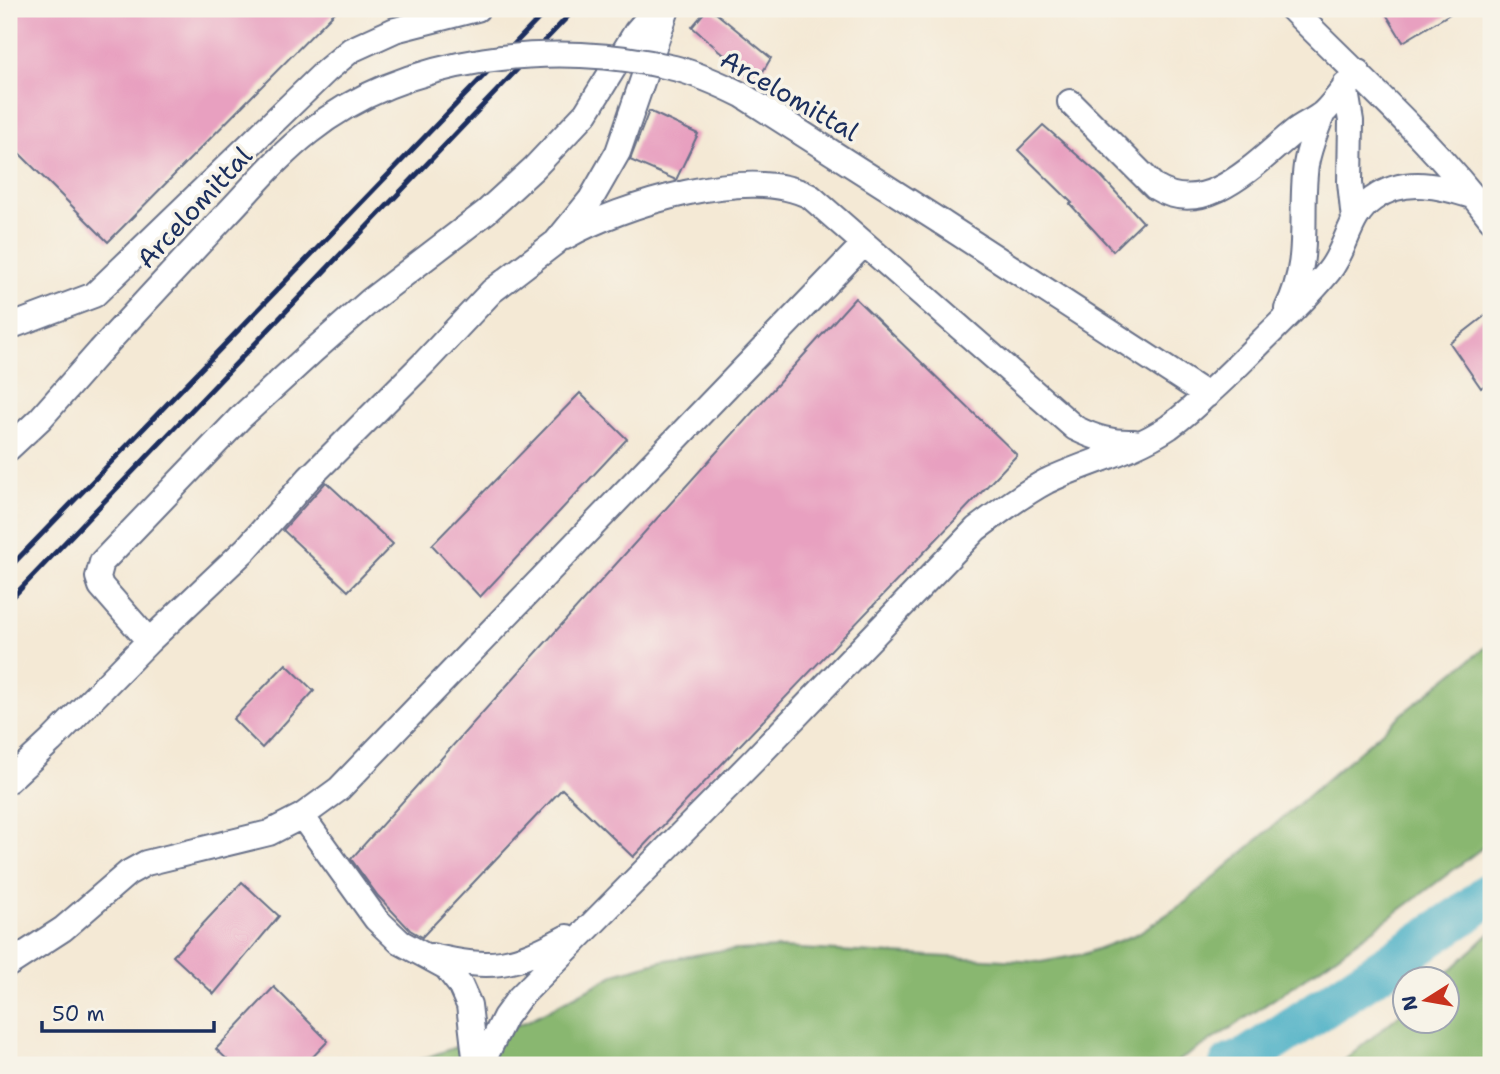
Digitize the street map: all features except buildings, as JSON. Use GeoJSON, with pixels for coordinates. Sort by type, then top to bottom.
{"type":"FeatureCollection","features":[{"type":"Feature","properties":{"kind":"lane","name":"Arcelomittal"},"geometry":{"type":"LineString","coordinates":[[9,327],[93,295],[351,50],[395,30],[477,9]]}},
{"type":"Feature","properties":{"kind":"lane"},"geometry":{"type":"LineString","coordinates":[[149,641],[101,586],[98,577],[102,562],[240,418],[304,359],[370,300],[486,212],[534,168],[586,113],[636,32],[656,9]]}},
{"type":"Feature","properties":{"kind":"lane"},"geometry":{"type":"LineString","coordinates":[[556,242],[591,199],[618,152],[667,9]]}},
{"type":"Feature","properties":{"kind":"lane"},"geometry":{"type":"LineString","coordinates":[[1298,10],[1351,78],[1475,197],[1491,219]]}},
{"type":"Feature","properties":{"kind":"lane","name":"Arcelomittal"},"geometry":{"type":"LineString","coordinates":[[9,448],[40,419],[271,167],[310,131],[348,106],[393,85],[482,60],[540,54],[586,54],[664,65],[712,80],[743,96],[941,222],[1207,395]]}},
{"type":"Feature","properties":{"kind":"lane"},"geometry":{"type":"LineString","coordinates":[[1279,324],[1297,289],[1302,271],[1309,150],[1323,113],[1351,78]]}},
{"type":"Feature","properties":{"kind":"lane"},"geometry":{"type":"LineString","coordinates":[[1351,78],[1350,182],[1354,220]]}},
{"type":"Feature","properties":{"kind":"lane"},"geometry":{"type":"LineString","coordinates":[[1070,102],[1155,187],[1168,195],[1182,198],[1209,193],[1235,180],[1296,130],[1323,113]]}},
{"type":"Feature","properties":{"kind":"lane"},"geometry":{"type":"LineString","coordinates":[[478,1065],[519,998],[754,760],[976,528],[1010,503],[1046,482],[1142,442],[1169,427],[1207,395],[1331,269],[1354,220],[1372,199],[1386,191],[1421,184],[1440,186],[1475,197]]}},
{"type":"Feature","properties":{"kind":"lane"},"geometry":{"type":"LineString","coordinates":[[9,780],[246,549],[309,478],[492,291],[556,242],[583,226],[629,207],[687,193],[736,186],[770,185],[795,189],[811,197],[1075,428],[1093,437],[1117,443],[1142,442]]}},
{"type":"Feature","properties":{"kind":"lane"},"geometry":{"type":"LineString","coordinates":[[9,964],[64,929],[128,873],[146,863],[269,832],[302,817],[339,789],[864,244]]}},
{"type":"Feature","properties":{"kind":"lane"},"geometry":{"type":"LineString","coordinates":[[9,428],[40,419]]}},
{"type":"Feature","properties":{"kind":"lane"},"geometry":{"type":"LineString","coordinates":[[302,817],[376,919],[400,942],[446,967],[464,995],[473,1025],[478,1065]]}},
{"type":"Feature","properties":{"kind":"lane"},"geometry":{"type":"LineString","coordinates":[[425,955],[478,965],[502,964],[543,949],[589,925]]}},
{"type":"Feature","properties":{"kind":"green space"},"geometry":{"type":"Polygon","coordinates":[[[1491,643],[1491,841],[1335,957],[1172,1065],[406,1065],[528,1021],[618,973],[661,961],[717,951],[781,948],[1041,962],[1084,954],[1137,934],[1187,901],[1408,709],[1491,643]]]}},
{"type":"Feature","properties":{"kind":"green space"},"geometry":{"type":"Polygon","coordinates":[[[1491,932],[1491,1065],[1339,1065],[1392,1021],[1392,1036],[1462,1036],[1462,965],[1456,965],[1491,932]]]}},
{"type":"Feature","properties":{"kind":"waterway"},"geometry":{"type":"LineString","coordinates":[[1230,1065],[1249,1057],[1464,914],[1491,892]]}},
{"type":"Feature","properties":{"kind":"railway"},"geometry":{"type":"LineString","coordinates":[[9,568],[548,9]]}},
{"type":"Feature","properties":{"kind":"railway"},"geometry":{"type":"LineString","coordinates":[[9,601],[575,9]]}}]}
